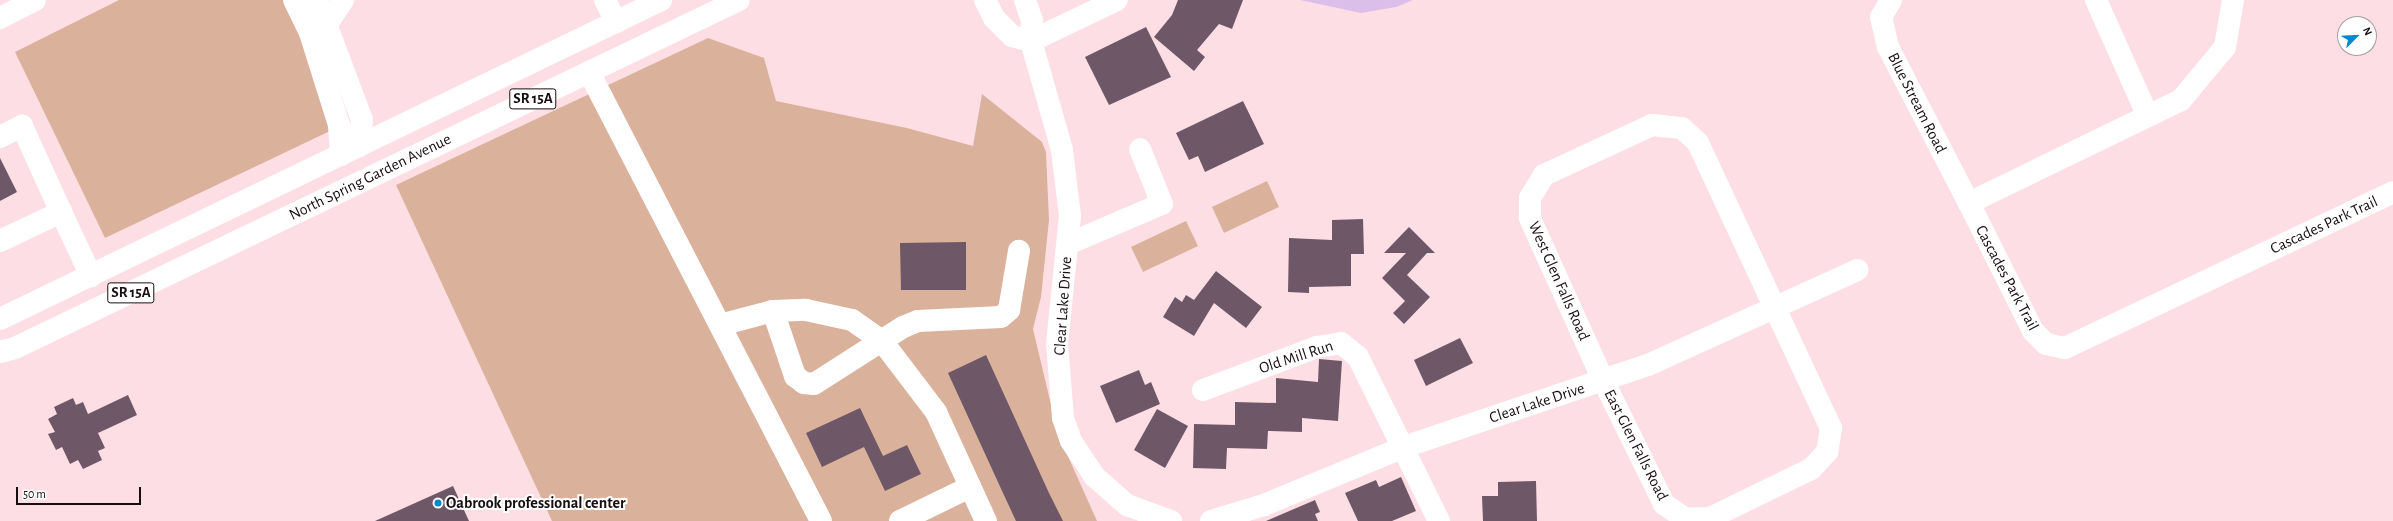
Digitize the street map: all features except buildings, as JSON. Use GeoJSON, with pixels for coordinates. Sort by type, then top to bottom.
{"type":"FeatureCollection","features":[{"type":"Feature","properties":{"kind":"main road"},"geometry":{"type":"LineString","coordinates":[[0,18],[35,0]]}},
{"type":"Feature","properties":{"kind":"main road"},"geometry":{"type":"LineString","coordinates":[[294,0],[318,29],[362,120],[349,151],[358,158],[353,168],[327,198]]}},
{"type":"Feature","properties":{"kind":"main road"},"geometry":{"type":"LineString","coordinates":[[317,0],[318,29]]}},
{"type":"Feature","properties":{"kind":"main road"},"geometry":{"type":"LineString","coordinates":[[318,29],[343,0]]}},
{"type":"Feature","properties":{"kind":"main road"},"geometry":{"type":"LineString","coordinates":[[605,0],[616,22]]}},
{"type":"Feature","properties":{"kind":"main road","name":"North Spring Garden Avenue"},"geometry":{"type":"LineString","coordinates":[[0,320],[661,0]]}},
{"type":"Feature","properties":{"kind":"main road","name":"North Spring Garden Avenue"},"geometry":{"type":"LineString","coordinates":[[0,352],[16,348],[739,0]]}},
{"type":"Feature","properties":{"kind":"main road"},"geometry":{"type":"LineString","coordinates":[[985,0],[994,18],[1012,36],[1031,41],[1117,0]]}},
{"type":"Feature","properties":{"kind":"main road","name":"Clear Lake Drive"},"geometry":{"type":"LineString","coordinates":[[1025,0],[1032,20],[1031,41],[1062,150],[1070,216],[1057,343],[1063,418],[1069,435],[1095,477],[1127,505],[1171,521]]}},
{"type":"Feature","properties":{"kind":"main road","name":"Blue Stream Road"},"geometry":{"type":"LineString","coordinates":[[1891,0],[1881,17],[1888,47],[1969,203]]}},
{"type":"Feature","properties":{"kind":"main road"},"geometry":{"type":"LineString","coordinates":[[2096,0],[2148,116]]}},
{"type":"Feature","properties":{"kind":"main road"},"geometry":{"type":"LineString","coordinates":[[1969,203],[2181,100],[2225,48],[2233,0]]}},
{"type":"Feature","properties":{"kind":"main road"},"geometry":{"type":"LineString","coordinates":[[589,72],[821,521]]}},
{"type":"Feature","properties":{"kind":"main road"},"geometry":{"type":"LineString","coordinates":[[371,177],[376,156],[405,124]]}},
{"type":"Feature","properties":{"kind":"main road","name":"West Glen Falls Road"},"geometry":{"type":"LineString","coordinates":[[1604,380],[1530,218],[1530,198],[1544,175],[1652,125],[1682,128],[1698,143],[1774,308]]}},
{"type":"Feature","properties":{"kind":"main road"},"geometry":{"type":"LineString","coordinates":[[0,137],[22,126],[90,276]]}},
{"type":"Feature","properties":{"kind":"main road"},"geometry":{"type":"LineString","coordinates":[[1068,244],[1162,204],[1140,149]]}},
{"type":"Feature","properties":{"kind":"main road","name":"Cascades Park Trail"},"geometry":{"type":"LineString","coordinates":[[1969,203],[2033,331],[2046,344],[2065,348],[2393,192]]}},
{"type":"Feature","properties":{"kind":"main road"},"geometry":{"type":"LineString","coordinates":[[0,241],[61,212]]}},
{"type":"Feature","properties":{"kind":"main road"},"geometry":{"type":"LineString","coordinates":[[773,311],[795,376],[804,384],[814,384],[882,341],[918,321],[1001,317],[1009,310],[1019,251]]}},
{"type":"Feature","properties":{"kind":"main road","name":"Clear Lake Drive"},"geometry":{"type":"LineString","coordinates":[[1221,520],[1264,505],[1404,447],[1648,365],[1856,270]]}},
{"type":"Feature","properties":{"kind":"main road","name":"East Glen Falls Road"},"geometry":{"type":"LineString","coordinates":[[1604,380],[1664,504],[1686,519],[1710,518],[1811,469],[1827,452],[1831,428],[1774,308]]}},
{"type":"Feature","properties":{"kind":"main road"},"geometry":{"type":"LineString","coordinates":[[720,325],[773,311],[806,310],[852,320],[882,341],[936,412],[986,521]]}},
{"type":"Feature","properties":{"kind":"main road","name":"Old Mill Run"},"geometry":{"type":"LineString","coordinates":[[1203,390],[1317,347],[1341,343],[1358,357],[1404,447],[1439,521]]}},
{"type":"Feature","properties":{"kind":"main road"},"geometry":{"type":"LineString","coordinates":[[900,521],[934,514],[970,487]]}},
{"type":"Feature","properties":{"kind":"shaded area"},"geometry":{"type":"Polygon","coordinates":[[[119,0],[284,0],[301,37],[330,131],[105,238],[15,52],[119,0]]]}},
{"type":"Feature","properties":{"kind":"shaded area"},"geometry":{"type":"Polygon","coordinates":[[[1300,0],[1413,0],[1396,7],[1361,13],[1300,0]]]}},
{"type":"Feature","properties":{"kind":"shaded area"},"geometry":{"type":"Polygon","coordinates":[[[708,38],[764,58],[776,101],[907,128],[973,146],[982,94],[1042,142],[1046,152],[1049,220],[1041,297],[1033,329],[1058,434],[1097,521],[552,521],[396,185],[708,38]]]}},
{"type":"Feature","properties":{"kind":"shaded area"},"geometry":{"type":"Polygon","coordinates":[[[1267,181],[1279,207],[1224,233],[1212,207],[1267,181]]]}},
{"type":"Feature","properties":{"kind":"shaded area"},"geometry":{"type":"Polygon","coordinates":[[[1186,221],[1198,246],[1143,272],[1131,247],[1186,221]]]}},
{"type":"Feature","properties":{"kind":"place","name":"Oabrook professional center"},"geometry":{"type":"Point","coordinates":[438,503]}}]}
